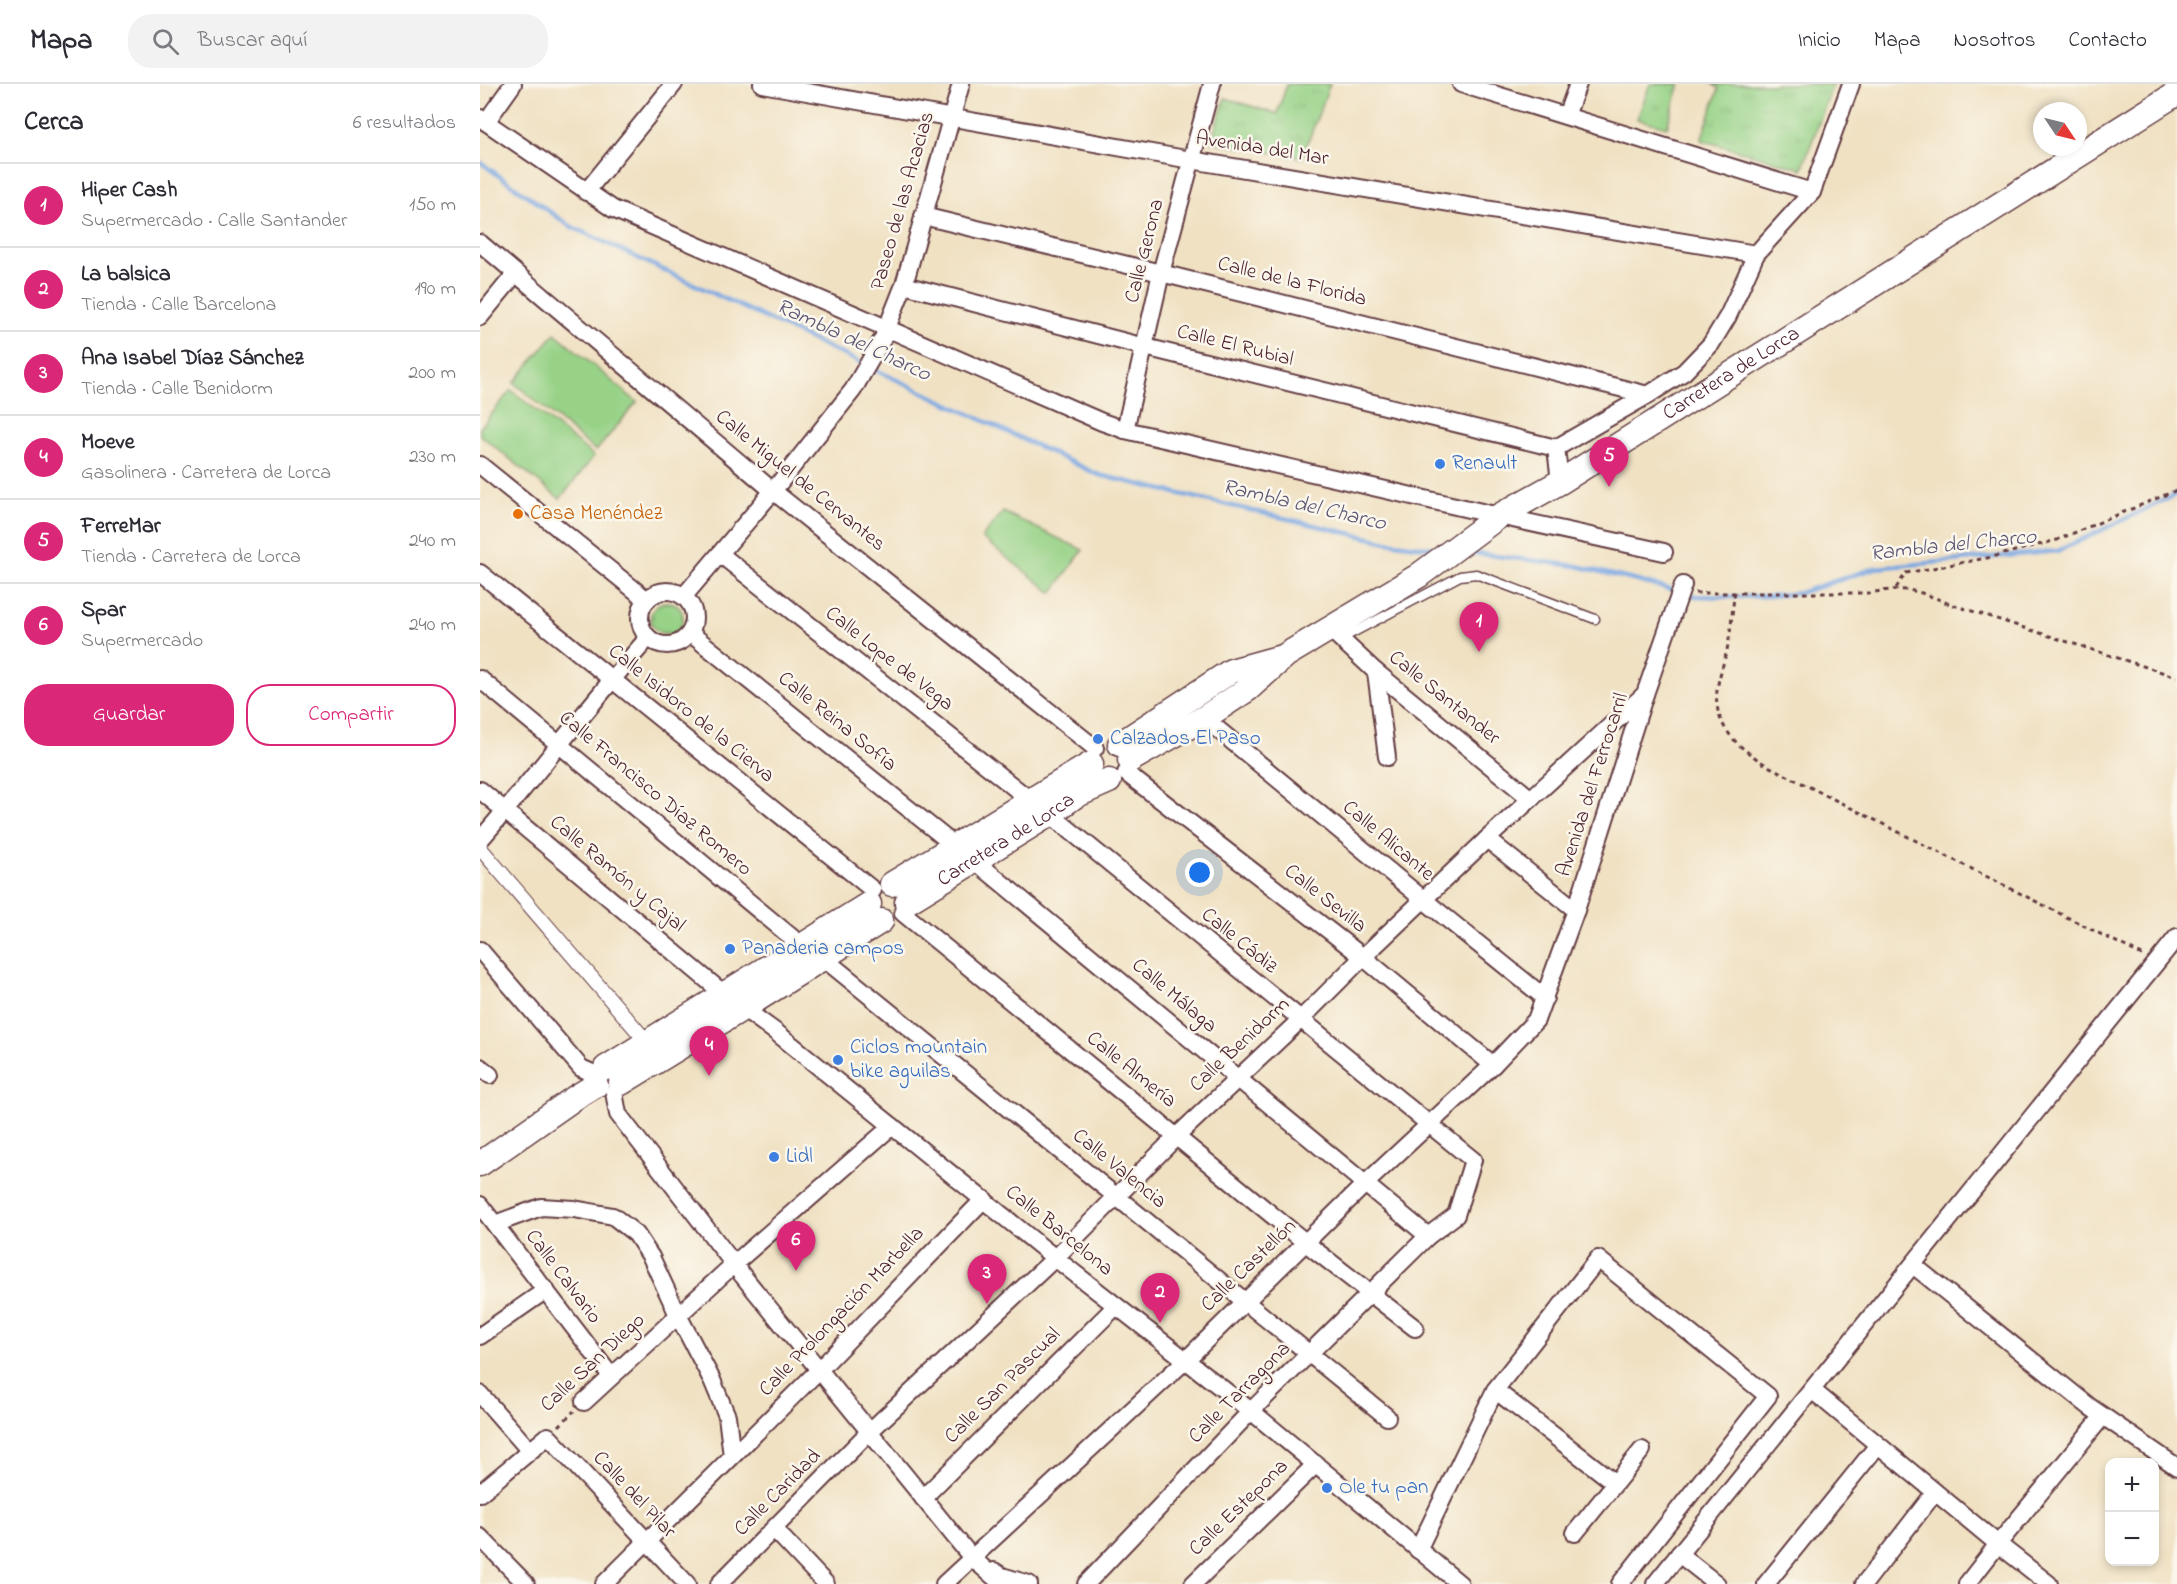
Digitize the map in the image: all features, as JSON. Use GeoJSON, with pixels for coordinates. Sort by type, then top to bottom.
{"type":"FeatureCollection","features":[{"type":"Feature","properties":{"kind":"main road","name":"Carretera de Lorca"},"geometry":{"type":"LineString","coordinates":[[1121,765],[1231,671],[1286,655],[1335,634],[1494,520],[1560,482],[2177,93]]}},
{"type":"Feature","properties":{"kind":"main road","name":"Carretera de Lorca"},"geometry":{"type":"LineString","coordinates":[[964,853],[1050,814],[1121,765],[1204,718],[1248,689],[1286,655]]}},
{"type":"Feature","properties":{"kind":"main road"},"geometry":{"type":"LineString","coordinates":[[1109,742],[1121,765],[1098,777],[1092,770],[1093,756],[1109,742]]}},
{"type":"Feature","properties":{"kind":"main road","name":"Carretera de Lorca"},"geometry":{"type":"LineString","coordinates":[[607,1081],[647,1042],[801,945],[887,902],[964,853],[1030,800],[1093,756]]}},
{"type":"Feature","properties":{"kind":"main road","name":"Carretera de Lorca"},"geometry":{"type":"LineString","coordinates":[[607,1081],[745,1007],[822,957],[887,902]]}},
{"type":"Feature","properties":{"kind":"main road"},"geometry":{"type":"LineString","coordinates":[[480,1164],[576,1097],[607,1081]]}},
{"type":"Feature","properties":{"kind":"street"},"geometry":{"type":"LineString","coordinates":[[513,84],[483,120],[586,192],[613,209],[885,334],[1125,430],[1494,520],[1664,552]]}},
{"type":"Feature","properties":{"kind":"street"},"geometry":{"type":"LineString","coordinates":[[586,192],[674,84]]}},
{"type":"Feature","properties":{"kind":"street","name":"Avenida del Mar"},"geometry":{"type":"LineString","coordinates":[[762,84],[1191,160],[1756,254]]}},
{"type":"Feature","properties":{"kind":"street","name":"Paseo de las Acacias"},"geometry":{"type":"LineString","coordinates":[[684,596],[773,491],[853,390],[885,334],[904,285],[961,84]]}},
{"type":"Feature","properties":{"kind":"street","name":"Calle Gerona"},"geometry":{"type":"LineString","coordinates":[[1125,430],[1161,273],[1212,84]]}},
{"type":"Feature","properties":{"kind":"street"},"geometry":{"type":"LineString","coordinates":[[1461,84],[1812,192]]}},
{"type":"Feature","properties":{"kind":"street"},"geometry":{"type":"LineString","coordinates":[[1566,116],[1578,84]]}},
{"type":"Feature","properties":{"kind":"street"},"geometry":{"type":"LineString","coordinates":[[1560,482],[1556,448],[1684,372],[1711,344],[1728,316],[1756,254],[1812,192],[1851,84]]}},
{"type":"Feature","properties":{"kind":"street","name":"Calle de la Florida"},"geometry":{"type":"LineString","coordinates":[[923,216],[1648,395]]}},
{"type":"Feature","properties":{"kind":"street","name":"Calle Miguel de Cervantes"},"geometry":{"type":"LineString","coordinates":[[480,243],[773,491],[1093,756]]}},
{"type":"Feature","properties":{"kind":"street"},"geometry":{"type":"LineString","coordinates":[[480,317],[515,273]]}},
{"type":"Feature","properties":{"kind":"street","name":"Calle El Rubial"},"geometry":{"type":"LineString","coordinates":[[904,285],[1556,448]]}},
{"type":"Feature","properties":{"kind":"street"},"geometry":{"type":"LineString","coordinates":[[480,465],[647,600]]}},
{"type":"Feature","properties":{"kind":"street","name":"Calle Lope de Vega"},"geometry":{"type":"LineString","coordinates":[[720,554],[1030,800]]}},
{"type":"Feature","properties":{"kind":"street","name":"Calle Isidoro de la Cierva"},"geometry":{"type":"LineString","coordinates":[[480,573],[887,902]]}},
{"type":"Feature","properties":{"kind":"street","name":"Avenida del Ferrocarril"},"geometry":{"type":"LineString","coordinates":[[1545,998],[1683,585]]}},
{"type":"Feature","properties":{"kind":"street"},"geometry":{"type":"LineString","coordinates":[[665,591],[684,596],[690,602],[694,614],[694,625],[690,633],[683,640],[670,645],[659,644],[648,638],[640,621],[641,612],[647,600],[665,591]]}},
{"type":"Feature","properties":{"kind":"street","name":"Calle Reina Sofía"},"geometry":{"type":"LineString","coordinates":[[690,633],[964,853]]}},
{"type":"Feature","properties":{"kind":"street","name":"Calle Santander"},"geometry":{"type":"LineString","coordinates":[[1335,634],[1376,672],[1532,799]]}},
{"type":"Feature","properties":{"kind":"street"},"geometry":{"type":"LineString","coordinates":[[480,840],[648,638]]}},
{"type":"Feature","properties":{"kind":"street"},"geometry":{"type":"LineString","coordinates":[[1376,672],[1387,757]]}},
{"type":"Feature","properties":{"kind":"street","name":"Calle Francisco Díaz Romero"},"geometry":{"type":"LineString","coordinates":[[480,679],[801,945]]}},
{"type":"Feature","properties":{"kind":"street","name":"Calle Benidorm"},"geometry":{"type":"LineString","coordinates":[[869,1432],[1055,1257],[1176,1136],[1300,1020],[1362,957],[1645,694]]}},
{"type":"Feature","properties":{"kind":"street","name":"Calle Alicante"},"geometry":{"type":"LineString","coordinates":[[1204,718],[1545,998]]}},
{"type":"Feature","properties":{"kind":"street","name":"Calle Sevilla"},"geometry":{"type":"LineString","coordinates":[[1121,765],[1494,1065]]}},
{"type":"Feature","properties":{"kind":"street","name":"Calle Ramón y Cajal"},"geometry":{"type":"LineString","coordinates":[[480,790],[724,994]]}},
{"type":"Feature","properties":{"kind":"street","name":"Calle Cádiz"},"geometry":{"type":"LineString","coordinates":[[1050,814],[1473,1160],[1456,1215],[1428,1236]]}},
{"type":"Feature","properties":{"kind":"street"},"geometry":{"type":"LineString","coordinates":[[1487,839],[1576,910]]}},
{"type":"Feature","properties":{"kind":"street"},"geometry":{"type":"LineString","coordinates":[[480,848],[647,1042]]}},
{"type":"Feature","properties":{"kind":"street","name":"Calle Málaga"},"geometry":{"type":"LineString","coordinates":[[964,853],[1428,1236]]}},
{"type":"Feature","properties":{"kind":"street","name":"Calle Almería"},"geometry":{"type":"LineString","coordinates":[[887,902],[1415,1328]]}},
{"type":"Feature","properties":{"kind":"street"},"geometry":{"type":"LineString","coordinates":[[1655,1584],[2177,937]]}},
{"type":"Feature","properties":{"kind":"street"},"geometry":{"type":"LineString","coordinates":[[480,950],[581,1068],[607,1081],[618,1114],[734,1264],[972,1558],[1002,1584]]}},
{"type":"Feature","properties":{"kind":"street","name":"Calle Valencia"},"geometry":{"type":"LineString","coordinates":[[822,957],[1387,1417]]}},
{"type":"Feature","properties":{"kind":"street"},"geometry":{"type":"LineString","coordinates":[[724,994],[745,1007]]}},
{"type":"Feature","properties":{"kind":"street","name":"Calle Castellón"},"geometry":{"type":"LineString","coordinates":[[944,1584],[1186,1360],[1366,1183],[1494,1065],[1536,1020],[1545,998]]}},
{"type":"Feature","properties":{"kind":"street","name":"Calle Barcelona"},"geometry":{"type":"LineString","coordinates":[[745,1007],[1116,1306],[1251,1411],[1460,1584]]}},
{"type":"Feature","properties":{"kind":"street","name":"Calle San Diego"},"geometry":{"type":"LineString","coordinates":[[584,1402],[734,1264],[892,1126]]}},
{"type":"Feature","properties":{"kind":"street","name":"Calle Prolongación Marbella"},"geometry":{"type":"LineString","coordinates":[[604,1584],[819,1370],[984,1199]]}},
{"type":"Feature","properties":{"kind":"street","name":"Calle Calvario"},"geometry":{"type":"LineString","coordinates":[[480,1205],[611,1376]]}},
{"type":"Feature","properties":{"kind":"street"},"geometry":{"type":"LineString","coordinates":[[495,1224],[541,1207],[574,1209],[613,1216],[636,1234],[651,1257],[712,1380],[727,1416],[732,1455]]}},
{"type":"Feature","properties":{"kind":"street","name":"Calle Tarragona"},"geometry":{"type":"LineString","coordinates":[[1086,1584],[1251,1411],[1428,1236]]}},
{"type":"Feature","properties":{"kind":"street"},"geometry":{"type":"LineString","coordinates":[[1418,1550],[1495,1390],[1598,1259],[1768,1396],[1620,1584]]}},
{"type":"Feature","properties":{"kind":"street"},"geometry":{"type":"LineString","coordinates":[[1913,1265],[2103,1416],[2177,1467]]}},
{"type":"Feature","properties":{"kind":"street"},"geometry":{"type":"LineString","coordinates":[[480,1336],[546,1290]]}},
{"type":"Feature","properties":{"kind":"street","name":"Calle San Pascual"},"geometry":{"type":"LineString","coordinates":[[923,1498],[1116,1306]]}},
{"type":"Feature","properties":{"kind":"street"},"geometry":{"type":"LineString","coordinates":[[1495,1390],[1614,1483]]}},
{"type":"Feature","properties":{"kind":"street"},"geometry":{"type":"LineString","coordinates":[[1812,1390],[2049,1584]]}},
{"type":"Feature","properties":{"kind":"street"},"geometry":{"type":"LineString","coordinates":[[480,1394],[530,1450]]}},
{"type":"Feature","properties":{"kind":"street"},"geometry":{"type":"LineString","coordinates":[[1968,1584],[2103,1416]]}},
{"type":"Feature","properties":{"kind":"street","name":"Calle Caridad"},"geometry":{"type":"LineString","coordinates":[[719,1584],[775,1530],[869,1432]]}},
{"type":"Feature","properties":{"kind":"street","name":"Calle San Diego"},"geometry":{"type":"LineString","coordinates":[[480,1493],[548,1436]]}},
{"type":"Feature","properties":{"kind":"street","name":"Calle del Pilar"},"geometry":{"type":"LineString","coordinates":[[548,1436],[645,1542],[687,1584]]}},
{"type":"Feature","properties":{"kind":"street"},"geometry":{"type":"LineString","coordinates":[[1767,1584],[1878,1445]]}},
{"type":"Feature","properties":{"kind":"street"},"geometry":{"type":"LineString","coordinates":[[1575,1533],[1642,1450]]}},
{"type":"Feature","properties":{"kind":"street","name":"Calle Estepona"},"geometry":{"type":"LineString","coordinates":[[1193,1584],[1316,1464]]}},
{"type":"Feature","properties":{"kind":"street"},"geometry":{"type":"LineString","coordinates":[[1864,1584],[1935,1492]]}},
{"type":"Feature","properties":{"kind":"street"},"geometry":{"type":"LineString","coordinates":[[775,1530],[826,1584]]}},
{"type":"Feature","properties":{"kind":"street"},"geometry":{"type":"LineString","coordinates":[[480,1537],[526,1584]]}},
{"type":"Feature","properties":{"kind":"street"},"geometry":{"type":"LineString","coordinates":[[1679,1554],[1717,1584]]}},
{"type":"Feature","properties":{"kind":"street"},"geometry":{"type":"LineString","coordinates":[[972,1558],[1002,1576],[1029,1584]]}},
{"type":"Feature","properties":{"kind":"lane"},"geometry":{"type":"LineString","coordinates":[[1335,634],[1460,576],[1476,574],[1595,619]]}},
{"type":"Feature","properties":{"kind":"path"},"geometry":{"type":"LineString","coordinates":[[1896,588],[1906,573],[1992,557],[2057,540],[2177,489]]}},
{"type":"Feature","properties":{"kind":"path"},"geometry":{"type":"LineString","coordinates":[[1683,585],[1695,593],[1870,593],[1896,588],[1920,592],[1950,604],[2177,676]]}},
{"type":"Feature","properties":{"kind":"path"},"geometry":{"type":"LineString","coordinates":[[1735,592],[1729,639],[1718,687],[1717,713],[1729,734],[1745,752],[1768,766],[2157,962]]}},
{"type":"Feature","properties":{"kind":"path","name":"Calle San Diego"},"geometry":{"type":"LineString","coordinates":[[548,1436],[584,1402]]}},
{"type":"Feature","properties":{"kind":"green space"},"geometry":{"type":"Polygon","coordinates":[[[1287,84],[1330,84],[1302,158],[1211,142],[1225,98],[1277,114],[1287,84]]]}},
{"type":"Feature","properties":{"kind":"green space"},"geometry":{"type":"Polygon","coordinates":[[[1650,84],[1680,84],[1667,127],[1637,119],[1650,84]]]}},
{"type":"Feature","properties":{"kind":"green space"},"geometry":{"type":"Polygon","coordinates":[[[1712,84],[1833,84],[1802,169],[1701,140],[1719,88],[1712,84]]]}},
{"type":"Feature","properties":{"kind":"green space"},"geometry":{"type":"Polygon","coordinates":[[[555,333],[637,402],[596,451],[514,383],[555,333]]]}},
{"type":"Feature","properties":{"kind":"green space"},"geometry":{"type":"Polygon","coordinates":[[[511,390],[594,456],[560,499],[480,435],[480,428],[511,390]]]}},
{"type":"Feature","properties":{"kind":"green space"},"geometry":{"type":"Polygon","coordinates":[[[1003,512],[1083,550],[1052,593],[982,538],[1003,512]]]}},
{"type":"Feature","properties":{"kind":"green space"},"geometry":{"type":"Polygon","coordinates":[[[667,602],[678,607],[683,618],[678,629],[667,634],[656,629],[651,618],[656,607],[667,602]]]}},
{"type":"Feature","properties":{"kind":"waterway","name":"Rambla del Charco"},"geometry":{"type":"LineString","coordinates":[[480,162],[570,226],[1099,475],[1387,542],[1441,549]]}},
{"type":"Feature","properties":{"kind":"waterway","name":"Rambla del Charco"},"geometry":{"type":"LineString","coordinates":[[1685,593],[1695,596],[1734,597],[1799,593],[1875,568],[2058,551],[2177,494]]}},
{"type":"Feature","properties":{"kind":"waterway","name":"Rambla del Charco"},"geometry":{"type":"LineString","coordinates":[[1464,552],[1577,566],[1677,591]]}},
{"type":"Feature","properties":{"kind":"place","name":"Renault"},"geometry":{"type":"Point","coordinates":[1440,464]}},
{"type":"Feature","properties":{"kind":"place","name":"FerreMar"},"geometry":{"type":"Point","coordinates":[1609,487]}},
{"type":"Feature","properties":{"kind":"place","name":"Casa Menéndez"},"geometry":{"type":"Point","coordinates":[518,514]}},
{"type":"Feature","properties":{"kind":"place","name":"Hiper Cash"},"geometry":{"type":"Point","coordinates":[1479,652]}},
{"type":"Feature","properties":{"kind":"place","name":"Calzados El Paso"},"geometry":{"type":"Point","coordinates":[1098,739]}},
{"type":"Feature","properties":{"kind":"place","name":"Panaderia campos"},"geometry":{"type":"Point","coordinates":[730,949]}},
{"type":"Feature","properties":{"kind":"place","name":"Ciclos mountain bike aguilas"},"geometry":{"type":"Point","coordinates":[838,1060]}},
{"type":"Feature","properties":{"kind":"place","name":"Moeve"},"geometry":{"type":"Point","coordinates":[709,1076]}},
{"type":"Feature","properties":{"kind":"place","name":"Lidl"},"geometry":{"type":"Point","coordinates":[774,1157]}},
{"type":"Feature","properties":{"kind":"place","name":"Spar"},"geometry":{"type":"Point","coordinates":[796,1271]}},
{"type":"Feature","properties":{"kind":"place","name":"Ana Isabel Díaz Sánchez"},"geometry":{"type":"Point","coordinates":[987,1304]}},
{"type":"Feature","properties":{"kind":"place","name":"La balsica"},"geometry":{"type":"Point","coordinates":[1160,1323]}},
{"type":"Feature","properties":{"kind":"place","name":"Ole tu pan"},"geometry":{"type":"Point","coordinates":[1327,1488]}}]}
